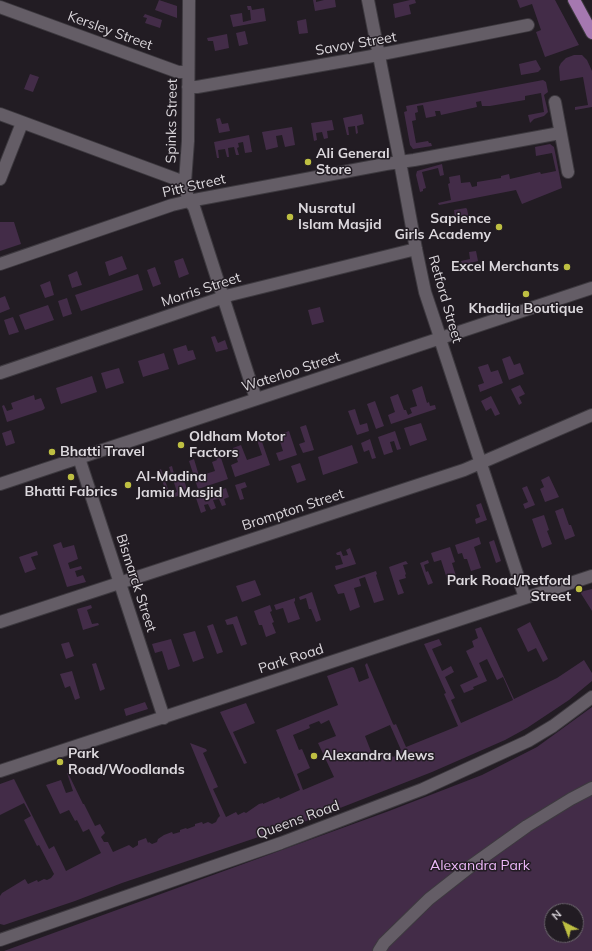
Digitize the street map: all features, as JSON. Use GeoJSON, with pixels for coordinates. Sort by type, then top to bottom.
{"type":"FeatureCollection","features":[{"type":"Feature","properties":{"kind":"main road"},"geometry":{"type":"LineString","coordinates":[[574,0],[592,33]]}},
{"type":"Feature","properties":{"kind":"street","name":"Spinks Street"},"geometry":{"type":"LineString","coordinates":[[189,0],[188,141],[185,182],[189,200],[194,207],[256,399]]}},
{"type":"Feature","properties":{"kind":"street","name":"Retford Street"},"geometry":{"type":"LineString","coordinates":[[368,0],[425,292],[525,598]]}},
{"type":"Feature","properties":{"kind":"street","name":"Kersley Street"},"geometry":{"type":"LineString","coordinates":[[0,7],[178,72],[188,72]]}},
{"type":"Feature","properties":{"kind":"street","name":"Savoy Street"},"geometry":{"type":"LineString","coordinates":[[188,87],[197,88],[379,55],[528,25]]}},
{"type":"Feature","properties":{"kind":"street"},"geometry":{"type":"LineString","coordinates":[[555,102],[568,172]]}},
{"type":"Feature","properties":{"kind":"street"},"geometry":{"type":"LineString","coordinates":[[0,114],[176,180],[185,182]]}},
{"type":"Feature","properties":{"kind":"street"},"geometry":{"type":"LineString","coordinates":[[0,179],[22,122]]}},
{"type":"Feature","properties":{"kind":"street","name":"Pitt Street"},"geometry":{"type":"LineString","coordinates":[[0,264],[189,200],[560,133]]}},
{"type":"Feature","properties":{"kind":"street","name":"Morris Street"},"geometry":{"type":"LineString","coordinates":[[0,373],[224,298],[416,249]]}},
{"type":"Feature","properties":{"kind":"street","name":"Waterloo Street"},"geometry":{"type":"LineString","coordinates":[[0,484],[592,288]]}},
{"type":"Feature","properties":{"kind":"street","name":"Brompton Street"},"geometry":{"type":"LineString","coordinates":[[0,622],[481,463],[592,415]]}},
{"type":"Feature","properties":{"kind":"street","name":"Bismarck Street"},"geometry":{"type":"LineString","coordinates":[[79,458],[164,718]]}},
{"type":"Feature","properties":{"kind":"street","name":"Park Road"},"geometry":{"type":"LineString","coordinates":[[0,771],[592,576]]}},
{"type":"Feature","properties":{"kind":"street","name":"Queens Road"},"geometry":{"type":"LineString","coordinates":[[0,940],[281,843],[423,789],[528,741],[553,726],[592,697]]}},
{"type":"Feature","properties":{"kind":"street"},"geometry":{"type":"LineString","coordinates":[[379,951],[384,943],[429,899],[471,866],[527,826],[592,788]]}},
{"type":"Feature","properties":{"kind":"green space"},"geometry":{"type":"Polygon","coordinates":[[[159,0],[177,6],[177,18],[155,10],[159,0]]]}},
{"type":"Feature","properties":{"kind":"green space"},"geometry":{"type":"Polygon","coordinates":[[[313,0],[316,0],[316,2],[335,0],[336,7],[315,11],[313,0]]]}},
{"type":"Feature","properties":{"kind":"green space"},"geometry":{"type":"Polygon","coordinates":[[[415,0],[416,3],[409,5],[411,14],[395,18],[393,4],[415,0]]]}},
{"type":"Feature","properties":{"kind":"green space"},"geometry":{"type":"Polygon","coordinates":[[[517,0],[555,0],[579,45],[545,57],[536,32],[541,30],[532,4],[520,8],[517,0]]]}},
{"type":"Feature","properties":{"kind":"green space"},"geometry":{"type":"Polygon","coordinates":[[[247,6],[251,6],[252,10],[264,8],[266,21],[233,27],[230,15],[242,13],[243,22],[251,20],[250,10],[248,10],[247,6]]]}},
{"type":"Feature","properties":{"kind":"green space"},"geometry":{"type":"Polygon","coordinates":[[[145,14],[162,20],[160,28],[145,23],[147,18],[143,17],[145,14]]]}},
{"type":"Feature","properties":{"kind":"green space"},"geometry":{"type":"Polygon","coordinates":[[[306,19],[308,33],[299,34],[297,21],[306,19]]]}},
{"type":"Feature","properties":{"kind":"green space"},"geometry":{"type":"Polygon","coordinates":[[[245,31],[248,44],[239,46],[236,33],[245,31]]]}},
{"type":"Feature","properties":{"kind":"green space"},"geometry":{"type":"Polygon","coordinates":[[[227,34],[229,48],[215,51],[213,41],[208,41],[207,38],[227,34]]]}},
{"type":"Feature","properties":{"kind":"green space"},"geometry":{"type":"Polygon","coordinates":[[[574,55],[582,55],[587,60],[592,71],[592,107],[575,110],[575,107],[588,105],[583,77],[560,81],[559,67],[561,63],[566,58],[574,55]]]}},
{"type":"Feature","properties":{"kind":"green space"},"geometry":{"type":"Polygon","coordinates":[[[536,60],[541,69],[538,72],[521,75],[519,64],[536,60]]]}},
{"type":"Feature","properties":{"kind":"green space"},"geometry":{"type":"Polygon","coordinates":[[[30,74],[39,77],[33,92],[24,89],[30,74]]]}},
{"type":"Feature","properties":{"kind":"green space"},"geometry":{"type":"Polygon","coordinates":[[[543,80],[546,82],[548,92],[544,95],[548,112],[544,116],[534,119],[530,123],[528,115],[544,112],[541,93],[525,96],[525,100],[490,106],[482,106],[481,101],[476,102],[477,107],[441,115],[440,111],[435,111],[436,116],[426,118],[423,105],[417,106],[418,112],[415,113],[416,120],[412,121],[416,143],[428,141],[432,146],[413,149],[410,145],[404,112],[407,111],[406,106],[543,80]]]}},
{"type":"Feature","properties":{"kind":"green space"},"geometry":{"type":"Polygon","coordinates":[[[362,114],[364,124],[357,126],[358,133],[356,134],[355,126],[348,127],[349,135],[347,135],[343,118],[362,114]]]}},
{"type":"Feature","properties":{"kind":"green space"},"geometry":{"type":"Polygon","coordinates":[[[220,118],[222,124],[228,123],[230,131],[219,133],[216,119],[220,118]]]}},
{"type":"Feature","properties":{"kind":"green space"},"geometry":{"type":"Polygon","coordinates":[[[332,120],[334,130],[327,131],[328,138],[324,139],[322,132],[316,133],[317,140],[314,141],[311,123],[332,120]]]}},
{"type":"Feature","properties":{"kind":"green space"},"geometry":{"type":"Polygon","coordinates":[[[292,127],[295,145],[285,147],[282,135],[276,136],[278,147],[266,150],[262,132],[292,127]]]}},
{"type":"Feature","properties":{"kind":"green space"},"geometry":{"type":"Polygon","coordinates":[[[249,135],[252,152],[245,153],[243,142],[238,143],[239,147],[237,148],[239,155],[236,155],[234,147],[228,148],[229,157],[227,157],[225,149],[218,150],[219,158],[217,158],[214,142],[249,135]]]}},
{"type":"Feature","properties":{"kind":"green space"},"geometry":{"type":"Polygon","coordinates":[[[550,144],[554,147],[562,188],[522,204],[516,190],[439,205],[438,203],[451,200],[448,184],[450,183],[449,177],[460,175],[461,183],[470,182],[472,187],[477,186],[477,182],[501,178],[501,176],[509,174],[510,179],[540,172],[541,174],[556,171],[552,153],[536,156],[535,147],[550,144]]]}},
{"type":"Feature","properties":{"kind":"green space"},"geometry":{"type":"Polygon","coordinates":[[[442,164],[444,175],[440,176],[438,168],[422,172],[426,188],[420,192],[416,175],[417,171],[442,164]]]}},
{"type":"Feature","properties":{"kind":"green space"},"geometry":{"type":"Polygon","coordinates":[[[466,208],[469,219],[451,223],[450,220],[455,218],[454,210],[466,208]]]}},
{"type":"Feature","properties":{"kind":"green space"},"geometry":{"type":"Polygon","coordinates":[[[0,222],[14,222],[21,244],[0,251],[0,222]]]}},
{"type":"Feature","properties":{"kind":"green space"},"geometry":{"type":"Polygon","coordinates":[[[476,251],[478,261],[462,265],[461,261],[470,259],[469,252],[476,251]]]}},
{"type":"Feature","properties":{"kind":"green space"},"geometry":{"type":"Polygon","coordinates":[[[122,256],[127,269],[109,276],[105,262],[122,256]]]}},
{"type":"Feature","properties":{"kind":"green space"},"geometry":{"type":"Polygon","coordinates":[[[183,258],[189,274],[179,278],[174,261],[183,258]]]}},
{"type":"Feature","properties":{"kind":"green space"},"geometry":{"type":"Polygon","coordinates":[[[155,267],[161,284],[153,287],[147,270],[155,267]]]}},
{"type":"Feature","properties":{"kind":"green space"},"geometry":{"type":"Polygon","coordinates":[[[77,271],[82,285],[72,288],[68,275],[77,271]]]}},
{"type":"Feature","properties":{"kind":"green space"},"geometry":{"type":"Polygon","coordinates":[[[138,274],[143,290],[81,311],[75,295],[138,274]]]}},
{"type":"Feature","properties":{"kind":"green space"},"geometry":{"type":"Polygon","coordinates":[[[50,281],[54,295],[45,298],[40,285],[50,281]]]}},
{"type":"Feature","properties":{"kind":"green space"},"geometry":{"type":"Polygon","coordinates":[[[5,296],[10,309],[0,313],[0,298],[5,296]]]}},
{"type":"Feature","properties":{"kind":"green space"},"geometry":{"type":"Polygon","coordinates":[[[67,298],[72,314],[63,317],[58,301],[67,298]]]}},
{"type":"Feature","properties":{"kind":"green space"},"geometry":{"type":"Polygon","coordinates":[[[48,305],[54,320],[25,330],[19,315],[48,305]]]}},
{"type":"Feature","properties":{"kind":"green space"},"geometry":{"type":"Polygon","coordinates":[[[320,307],[324,322],[312,325],[308,310],[320,307]]]}},
{"type":"Feature","properties":{"kind":"green space"},"geometry":{"type":"Polygon","coordinates":[[[13,317],[19,332],[9,335],[4,320],[13,317]]]}},
{"type":"Feature","properties":{"kind":"green space"},"geometry":{"type":"Polygon","coordinates":[[[215,336],[218,343],[225,340],[228,349],[216,352],[211,337],[215,336]]]}},
{"type":"Feature","properties":{"kind":"green space"},"geometry":{"type":"Polygon","coordinates":[[[186,345],[188,351],[193,350],[196,359],[178,365],[173,349],[186,345]]]}},
{"type":"Feature","properties":{"kind":"green space"},"geometry":{"type":"Polygon","coordinates":[[[164,353],[169,369],[143,377],[138,361],[164,353]]]}},
{"type":"Feature","properties":{"kind":"green space"},"geometry":{"type":"Polygon","coordinates":[[[510,356],[514,365],[520,363],[524,374],[509,380],[502,359],[510,356]]]}},
{"type":"Feature","properties":{"kind":"green space"},"geometry":{"type":"Polygon","coordinates":[[[488,364],[491,372],[498,370],[503,383],[480,392],[478,385],[484,383],[478,367],[488,364]]]}},
{"type":"Feature","properties":{"kind":"green space"},"geometry":{"type":"Polygon","coordinates":[[[119,368],[124,383],[106,389],[101,373],[119,368]]]}},
{"type":"Feature","properties":{"kind":"green space"},"geometry":{"type":"Polygon","coordinates":[[[92,376],[97,392],[61,404],[56,388],[92,376]]]}},
{"type":"Feature","properties":{"kind":"green space"},"geometry":{"type":"Polygon","coordinates":[[[520,385],[525,394],[519,397],[522,403],[519,405],[511,389],[520,385]]]}},
{"type":"Feature","properties":{"kind":"green space"},"geometry":{"type":"Polygon","coordinates":[[[422,386],[427,403],[429,402],[430,406],[435,405],[436,409],[391,424],[388,415],[395,412],[390,397],[398,394],[404,410],[406,410],[408,415],[412,413],[410,408],[417,406],[412,390],[422,386]]]}},
{"type":"Feature","properties":{"kind":"green space"},"geometry":{"type":"Polygon","coordinates":[[[34,395],[35,400],[41,398],[45,408],[43,410],[7,422],[2,406],[4,405],[7,411],[13,409],[11,403],[34,395]]]}},
{"type":"Feature","properties":{"kind":"green space"},"geometry":{"type":"Polygon","coordinates":[[[491,396],[500,414],[495,416],[491,408],[486,411],[481,401],[491,396]]]}},
{"type":"Feature","properties":{"kind":"green space"},"geometry":{"type":"Polygon","coordinates":[[[375,401],[384,426],[376,429],[367,404],[375,401]]]}},
{"type":"Feature","properties":{"kind":"green space"},"geometry":{"type":"Polygon","coordinates":[[[355,409],[360,425],[367,423],[369,431],[357,435],[348,411],[355,409]]]}},
{"type":"Feature","properties":{"kind":"green space"},"geometry":{"type":"Polygon","coordinates":[[[421,423],[427,440],[410,446],[404,428],[421,423]]]}},
{"type":"Feature","properties":{"kind":"green space"},"geometry":{"type":"Polygon","coordinates":[[[306,425],[314,450],[303,453],[299,444],[305,442],[300,427],[306,425]]]}},
{"type":"Feature","properties":{"kind":"green space"},"geometry":{"type":"Polygon","coordinates":[[[11,430],[15,443],[6,446],[2,433],[11,430]]]}},
{"type":"Feature","properties":{"kind":"green space"},"geometry":{"type":"Polygon","coordinates":[[[289,431],[297,455],[279,461],[276,453],[283,451],[278,435],[289,431]]]}},
{"type":"Feature","properties":{"kind":"green space"},"geometry":{"type":"Polygon","coordinates":[[[395,431],[401,449],[397,450],[394,441],[390,442],[393,452],[384,455],[378,437],[395,431]]]}},
{"type":"Feature","properties":{"kind":"green space"},"geometry":{"type":"Polygon","coordinates":[[[261,439],[270,465],[235,477],[231,465],[238,462],[233,448],[241,445],[247,460],[262,455],[257,440],[261,439]]]}},
{"type":"Feature","properties":{"kind":"green space"},"geometry":{"type":"Polygon","coordinates":[[[370,439],[376,458],[372,459],[369,450],[364,452],[361,443],[370,439]]]}},
{"type":"Feature","properties":{"kind":"green space"},"geometry":{"type":"Polygon","coordinates":[[[352,445],[358,463],[323,475],[318,457],[352,445]]]}},
{"type":"Feature","properties":{"kind":"green space"},"geometry":{"type":"Polygon","coordinates":[[[219,452],[228,479],[198,489],[189,461],[194,459],[199,476],[215,471],[212,462],[217,460],[214,454],[219,452]]]}},
{"type":"Feature","properties":{"kind":"green space"},"geometry":{"type":"Polygon","coordinates":[[[300,463],[306,480],[297,483],[291,466],[300,463]]]}},
{"type":"Feature","properties":{"kind":"green space"},"geometry":{"type":"Polygon","coordinates":[[[172,466],[175,478],[183,476],[188,493],[168,499],[159,470],[161,469],[170,495],[177,492],[169,467],[172,466]]]}},
{"type":"Feature","properties":{"kind":"green space"},"geometry":{"type":"Polygon","coordinates":[[[549,476],[559,497],[545,502],[540,489],[544,487],[541,480],[549,476]]]}},
{"type":"Feature","properties":{"kind":"green space"},"geometry":{"type":"Polygon","coordinates":[[[245,482],[247,487],[241,489],[244,499],[240,500],[235,485],[245,482]]]}},
{"type":"Feature","properties":{"kind":"green space"},"geometry":{"type":"Polygon","coordinates":[[[527,486],[535,505],[525,509],[523,504],[528,502],[522,488],[527,486]]]}},
{"type":"Feature","properties":{"kind":"green space"},"geometry":{"type":"Polygon","coordinates":[[[226,488],[229,497],[224,499],[226,505],[222,506],[219,499],[213,500],[216,508],[211,510],[208,504],[204,505],[206,511],[201,513],[196,498],[226,488]]]}},
{"type":"Feature","properties":{"kind":"green space"},"geometry":{"type":"Polygon","coordinates":[[[481,503],[487,520],[476,524],[475,519],[480,517],[476,505],[481,503]]]}},
{"type":"Feature","properties":{"kind":"green space"},"geometry":{"type":"Polygon","coordinates":[[[563,508],[575,536],[565,540],[555,511],[563,508]]]}},
{"type":"Feature","properties":{"kind":"green space"},"geometry":{"type":"Polygon","coordinates":[[[544,515],[549,530],[547,531],[552,544],[542,548],[532,519],[544,515]]]}},
{"type":"Feature","properties":{"kind":"green space"},"geometry":{"type":"Polygon","coordinates":[[[479,537],[481,544],[474,547],[481,568],[471,571],[467,559],[464,559],[462,553],[458,554],[455,545],[479,537]]]}},
{"type":"Feature","properties":{"kind":"green space"},"geometry":{"type":"Polygon","coordinates":[[[494,540],[501,561],[496,563],[489,542],[494,540]]]}},
{"type":"Feature","properties":{"kind":"green space"},"geometry":{"type":"Polygon","coordinates":[[[61,542],[63,548],[74,545],[78,559],[68,563],[70,569],[81,566],[82,569],[75,571],[77,577],[83,575],[86,582],[67,587],[53,545],[61,542]]]}},
{"type":"Feature","properties":{"kind":"green space"},"geometry":{"type":"Polygon","coordinates":[[[450,547],[455,562],[452,563],[456,576],[447,579],[441,560],[434,562],[431,553],[450,547]]]}},
{"type":"Feature","properties":{"kind":"green space"},"geometry":{"type":"Polygon","coordinates":[[[350,548],[356,564],[336,570],[335,566],[343,564],[340,555],[337,555],[336,553],[341,551],[343,556],[348,555],[346,550],[350,548]]]}},
{"type":"Feature","properties":{"kind":"green space"},"geometry":{"type":"Polygon","coordinates":[[[37,551],[38,555],[31,557],[36,569],[25,573],[19,557],[37,551]]]}},
{"type":"Feature","properties":{"kind":"green space"},"geometry":{"type":"Polygon","coordinates":[[[428,560],[429,563],[424,565],[426,572],[428,571],[433,583],[428,585],[420,563],[428,560]]]}},
{"type":"Feature","properties":{"kind":"green space"},"geometry":{"type":"Polygon","coordinates":[[[406,561],[408,564],[403,565],[406,578],[399,580],[404,593],[398,595],[389,567],[406,561]]]}},
{"type":"Feature","properties":{"kind":"green space"},"geometry":{"type":"Polygon","coordinates":[[[376,571],[384,600],[374,603],[365,577],[359,579],[361,586],[354,588],[360,607],[350,611],[344,593],[338,594],[334,585],[376,571]]]}},
{"type":"Feature","properties":{"kind":"green space"},"geometry":{"type":"Polygon","coordinates":[[[255,580],[261,595],[242,602],[236,586],[255,580]]]}},
{"type":"Feature","properties":{"kind":"green space"},"geometry":{"type":"Polygon","coordinates":[[[592,589],[592,611],[580,592],[592,589]]]}},
{"type":"Feature","properties":{"kind":"green space"},"geometry":{"type":"Polygon","coordinates":[[[312,592],[321,620],[316,622],[311,609],[309,609],[306,598],[300,600],[299,597],[312,592]]]}},
{"type":"Feature","properties":{"kind":"green space"},"geometry":{"type":"Polygon","coordinates":[[[295,598],[294,602],[300,619],[288,623],[283,608],[276,610],[274,605],[295,598]]]}},
{"type":"Feature","properties":{"kind":"green space"},"geometry":{"type":"Polygon","coordinates":[[[91,605],[92,608],[87,610],[92,624],[98,623],[99,625],[83,630],[77,609],[91,605]]]}},
{"type":"Feature","properties":{"kind":"green space"},"geometry":{"type":"Polygon","coordinates":[[[270,605],[272,611],[270,612],[274,622],[272,623],[276,633],[266,637],[262,625],[259,625],[254,611],[270,605]]]}},
{"type":"Feature","properties":{"kind":"green space"},"geometry":{"type":"Polygon","coordinates":[[[237,616],[247,644],[241,646],[233,624],[227,625],[225,620],[237,616]]]}},
{"type":"Feature","properties":{"kind":"green space"},"geometry":{"type":"Polygon","coordinates":[[[530,622],[548,659],[543,662],[536,648],[528,652],[517,629],[530,622]]]}},
{"type":"Feature","properties":{"kind":"green space"},"geometry":{"type":"Polygon","coordinates":[[[213,624],[223,652],[217,654],[207,626],[213,624]]]}},
{"type":"Feature","properties":{"kind":"green space"},"geometry":{"type":"Polygon","coordinates":[[[481,627],[514,699],[557,678],[584,660],[592,673],[592,681],[569,700],[527,728],[505,740],[432,772],[312,819],[122,883],[4,925],[0,924],[0,896],[2,893],[25,879],[28,884],[37,880],[38,882],[44,879],[47,880],[54,874],[39,845],[37,846],[24,820],[31,816],[24,803],[0,815],[0,784],[14,779],[49,849],[54,846],[66,871],[101,853],[89,829],[83,832],[77,820],[75,821],[69,810],[60,814],[46,785],[61,780],[66,793],[73,791],[67,773],[95,826],[100,824],[105,833],[101,837],[104,842],[108,842],[113,852],[129,845],[133,848],[138,845],[138,841],[146,838],[148,843],[149,842],[152,844],[157,842],[158,839],[164,835],[172,832],[173,834],[180,832],[180,830],[195,826],[195,824],[202,822],[203,824],[208,822],[212,824],[216,822],[220,816],[190,743],[206,749],[207,751],[203,753],[218,787],[213,789],[226,817],[236,812],[238,815],[244,812],[246,813],[259,804],[263,804],[279,797],[280,799],[300,790],[276,730],[338,705],[327,676],[352,667],[354,668],[359,682],[369,678],[365,665],[367,663],[393,724],[396,724],[406,747],[458,726],[444,694],[446,693],[424,644],[439,639],[442,645],[432,649],[442,671],[451,666],[454,672],[445,677],[455,698],[451,700],[461,723],[513,700],[503,677],[497,680],[487,659],[479,663],[487,681],[464,693],[460,685],[478,677],[466,651],[474,647],[472,641],[478,638],[475,629],[481,627]],[[329,720],[321,724],[319,721],[309,725],[310,728],[293,735],[299,750],[302,749],[310,768],[297,774],[303,790],[334,777],[318,743],[336,736],[329,720]],[[390,725],[365,736],[374,759],[389,753],[393,757],[399,754],[401,750],[390,725]]]}},
{"type":"Feature","properties":{"kind":"green space"},"geometry":{"type":"Polygon","coordinates":[[[195,631],[204,658],[193,662],[183,634],[195,631]]]}},
{"type":"Feature","properties":{"kind":"green space"},"geometry":{"type":"Polygon","coordinates":[[[171,639],[180,666],[168,670],[162,651],[155,653],[152,644],[171,639]]]}},
{"type":"Feature","properties":{"kind":"green space"},"geometry":{"type":"Polygon","coordinates":[[[69,642],[74,656],[66,659],[61,644],[69,642]]]}},
{"type":"Feature","properties":{"kind":"green space"},"geometry":{"type":"Polygon","coordinates":[[[96,663],[105,689],[100,691],[92,664],[96,663]]]}},
{"type":"Feature","properties":{"kind":"green space"},"geometry":{"type":"Polygon","coordinates":[[[72,671],[80,698],[75,700],[70,686],[65,688],[60,674],[72,671]]]}},
{"type":"Feature","properties":{"kind":"green space"},"geometry":{"type":"Polygon","coordinates":[[[145,702],[148,709],[126,716],[124,709],[145,702]]]}},
{"type":"Feature","properties":{"kind":"green space"},"geometry":{"type":"Polygon","coordinates":[[[246,703],[255,723],[233,732],[247,763],[244,764],[220,712],[246,703]]]}},
{"type":"Feature","properties":{"kind":"green space","name":"Alexandra Park"},"geometry":{"type":"Polygon","coordinates":[[[592,707],[592,951],[4,951],[389,811],[482,775],[537,747],[592,707]]]}},
{"type":"Feature","properties":{"kind":"place","name":"Ali General Store"},"geometry":{"type":"Point","coordinates":[308,162]}},
{"type":"Feature","properties":{"kind":"place","name":"Nusratul Islam Masjid"},"geometry":{"type":"Point","coordinates":[290,217]}},
{"type":"Feature","properties":{"kind":"place","name":"Sapience Girls Academy"},"geometry":{"type":"Point","coordinates":[499,227]}},
{"type":"Feature","properties":{"kind":"place","name":"Excel Merchants"},"geometry":{"type":"Point","coordinates":[567,267]}},
{"type":"Feature","properties":{"kind":"place","name":"Khadija Boutique"},"geometry":{"type":"Point","coordinates":[526,294]}},
{"type":"Feature","properties":{"kind":"place","name":"Oldham Motor Factors"},"geometry":{"type":"Point","coordinates":[181,445]}},
{"type":"Feature","properties":{"kind":"place","name":"Bhatti Travel"},"geometry":{"type":"Point","coordinates":[52,452]}},
{"type":"Feature","properties":{"kind":"place","name":"Bhatti Fabrics"},"geometry":{"type":"Point","coordinates":[71,477]}},
{"type":"Feature","properties":{"kind":"place","name":"Al-Madina Jamia Masjid"},"geometry":{"type":"Point","coordinates":[128,485]}},
{"type":"Feature","properties":{"kind":"place","name":"Park Road/Retford Street"},"geometry":{"type":"Point","coordinates":[579,589]}},
{"type":"Feature","properties":{"kind":"place","name":"Alexandra Mews"},"geometry":{"type":"Point","coordinates":[314,756]}},
{"type":"Feature","properties":{"kind":"place","name":"Park Road/Woodlands"},"geometry":{"type":"Point","coordinates":[60,762]}}]}
